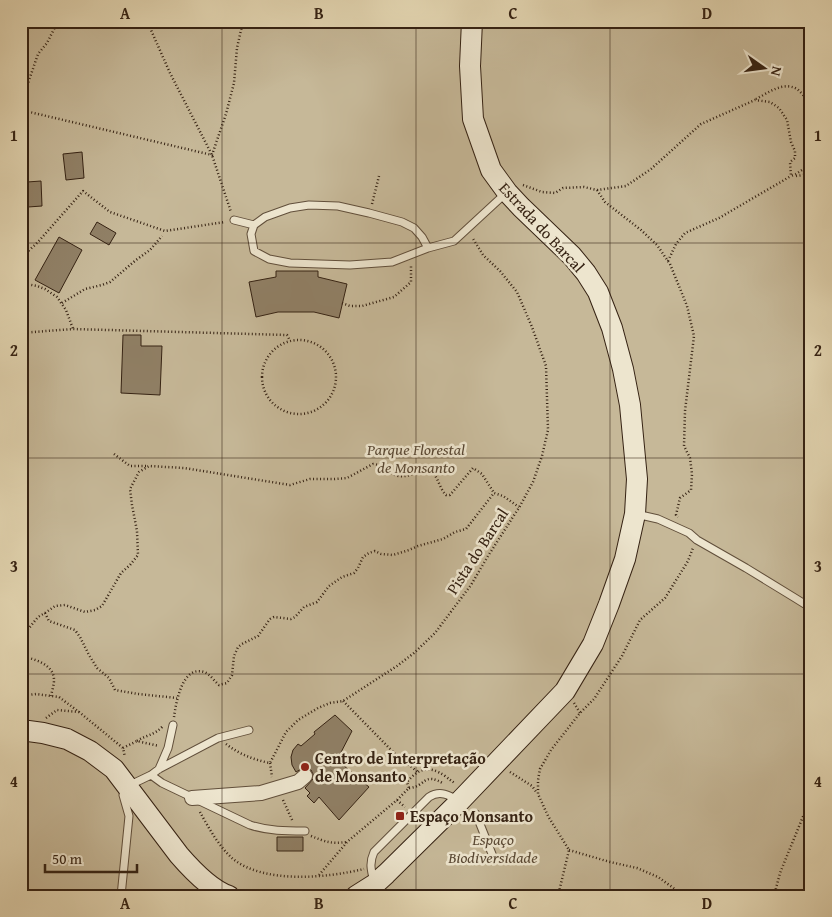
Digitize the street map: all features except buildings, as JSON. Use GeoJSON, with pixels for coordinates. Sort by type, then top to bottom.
{"type":"FeatureCollection","features":[{"type":"Feature","properties":{"kind":"street","name":"Estrada do Barcal"},"geometry":{"type":"LineString","coordinates":[[356,896],[372,876],[459,802],[565,691],[593,644],[609,604],[624,559],[635,514],[637,478],[630,405],[612,328],[598,292],[586,272],[521,207],[490,170],[472,119],[470,66],[472,21]]}},
{"type":"Feature","properties":{"kind":"street"},"geometry":{"type":"LineString","coordinates":[[21,730],[68,739],[90,750],[114,769],[188,866],[211,886],[230,896]]}},
{"type":"Feature","properties":{"kind":"street"},"geometry":{"type":"LineString","coordinates":[[192,798],[261,793],[298,782],[305,776]]}},
{"type":"Feature","properties":{"kind":"lane"},"geometry":{"type":"LineString","coordinates":[[428,248],[414,228],[402,222],[338,206],[309,205],[290,208],[265,217],[254,225],[251,234],[254,251],[269,259],[290,263],[350,265],[392,262],[428,248],[454,241],[507,192]]}},
{"type":"Feature","properties":{"kind":"lane"},"geometry":{"type":"LineString","coordinates":[[234,220],[254,225]]}},
{"type":"Feature","properties":{"kind":"lane"},"geometry":{"type":"LineString","coordinates":[[635,514],[658,519],[688,533],[811,608]]}},
{"type":"Feature","properties":{"kind":"lane"},"geometry":{"type":"LineString","coordinates":[[159,769],[168,748],[171,723]]}},
{"type":"Feature","properties":{"kind":"lane"},"geometry":{"type":"LineString","coordinates":[[121,896],[129,816],[123,795],[128,786],[218,738],[249,730]]}},
{"type":"Feature","properties":{"kind":"lane"},"geometry":{"type":"LineString","coordinates":[[151,775],[192,798],[250,825],[261,829],[305,832]]}},
{"type":"Feature","properties":{"kind":"lane"},"geometry":{"type":"LineString","coordinates":[[476,814],[492,854]]}},
{"type":"Feature","properties":{"kind":"path"},"geometry":{"type":"LineString","coordinates":[[21,98],[25,92],[38,54],[47,43],[58,21]]}},
{"type":"Feature","properties":{"kind":"path"},"geometry":{"type":"LineString","coordinates":[[21,258],[83,192],[110,212],[165,231],[234,220],[212,155],[170,73],[147,21]]}},
{"type":"Feature","properties":{"kind":"path"},"geometry":{"type":"LineString","coordinates":[[212,155],[234,83],[237,48],[243,21]]}},
{"type":"Feature","properties":{"kind":"path"},"geometry":{"type":"LineString","coordinates":[[507,192],[512,185],[521,185],[542,192],[555,193],[563,188],[584,187],[598,190],[626,186],[650,169],[701,124],[783,86],[797,90],[811,104]]}},
{"type":"Feature","properties":{"kind":"path"},"geometry":{"type":"LineString","coordinates":[[755,100],[770,102],[780,108],[787,120],[795,151],[795,158],[790,162],[791,176]]}},
{"type":"Feature","properties":{"kind":"path"},"geometry":{"type":"LineString","coordinates":[[21,110],[212,155]]}},
{"type":"Feature","properties":{"kind":"path"},"geometry":{"type":"LineString","coordinates":[[668,261],[676,244],[685,233],[719,218],[811,164]]}},
{"type":"Feature","properties":{"kind":"path"},"geometry":{"type":"LineString","coordinates":[[791,176],[811,174]]}},
{"type":"Feature","properties":{"kind":"path"},"geometry":{"type":"LineString","coordinates":[[369,213],[379,176]]}},
{"type":"Feature","properties":{"kind":"path"},"geometry":{"type":"LineString","coordinates":[[598,190],[605,202],[657,245],[668,261],[687,306],[694,336],[685,411],[684,446],[690,458],[692,474],[691,490],[680,498],[676,515],[683,522],[688,533]]}},
{"type":"Feature","properties":{"kind":"path","name":"Pista do Barcal"},"geometry":{"type":"LineString","coordinates":[[218,738],[235,751],[270,763],[286,732],[298,720],[318,708],[330,703],[343,701],[414,653],[435,633],[471,585],[532,482],[542,456],[548,430],[546,366],[532,327],[516,292],[500,271],[483,256],[468,229]]}},
{"type":"Feature","properties":{"kind":"path"},"geometry":{"type":"LineString","coordinates":[[62,303],[85,289],[110,282],[150,250],[162,236]]}},
{"type":"Feature","properties":{"kind":"path"},"geometry":{"type":"LineString","coordinates":[[342,303],[350,306],[362,306],[394,297],[411,282],[409,256]]}},
{"type":"Feature","properties":{"kind":"path"},"geometry":{"type":"LineString","coordinates":[[21,283],[37,286],[53,294],[66,310],[73,330]]}},
{"type":"Feature","properties":{"kind":"path"},"geometry":{"type":"LineString","coordinates":[[21,333],[73,330],[287,334],[290,341]]}},
{"type":"Feature","properties":{"kind":"path"},"geometry":{"type":"LineString","coordinates":[[290,341],[308,341],[316,344],[324,349],[334,363],[336,381],[334,390],[324,404],[308,413],[290,413],[282,410],[269,398],[262,381],[264,364],[268,356],[274,349],[290,341]]}},
{"type":"Feature","properties":{"kind":"path"},"geometry":{"type":"LineString","coordinates":[[114,454],[130,466],[184,468],[290,485],[310,478],[348,478],[373,464],[382,466],[401,477],[425,470],[432,471],[446,495],[450,495],[473,468],[482,474],[494,493],[519,506]]}},
{"type":"Feature","properties":{"kind":"path"},"geometry":{"type":"LineString","coordinates":[[21,638],[38,617],[55,606],[65,605],[85,612],[102,606],[121,573],[138,555],[137,531],[130,489],[139,472],[149,466]]}},
{"type":"Feature","properties":{"kind":"path"},"geometry":{"type":"LineString","coordinates":[[171,723],[174,718],[181,686],[185,679],[194,672],[205,672],[219,685],[227,683],[232,675],[234,656],[238,647],[258,636],[270,619],[274,617],[292,619],[295,617],[304,607],[316,602],[329,586],[342,577],[354,573],[364,557],[369,553],[375,551],[381,554],[393,555],[443,539],[455,532],[466,529],[494,493]]}},
{"type":"Feature","properties":{"kind":"path"},"geometry":{"type":"LineString","coordinates":[[538,794],[540,770],[551,750],[580,713],[594,699],[622,656],[640,620],[665,598],[688,561],[697,540]]}},
{"type":"Feature","properties":{"kind":"path"},"geometry":{"type":"LineString","coordinates":[[45,613],[49,621],[76,630],[89,655],[98,668],[109,678],[115,690],[177,698]]}},
{"type":"Feature","properties":{"kind":"path"},"geometry":{"type":"LineString","coordinates":[[21,656],[42,662],[52,672],[54,680],[51,696]]}},
{"type":"Feature","properties":{"kind":"path"},"geometry":{"type":"LineString","coordinates":[[21,696],[36,694],[59,697],[123,748],[127,762]]}},
{"type":"Feature","properties":{"kind":"path"},"geometry":{"type":"LineString","coordinates":[[343,701],[395,754],[418,772]]}},
{"type":"Feature","properties":{"kind":"path"},"geometry":{"type":"LineString","coordinates":[[40,722],[56,710],[79,712]]}},
{"type":"Feature","properties":{"kind":"path"},"geometry":{"type":"LineString","coordinates":[[123,748],[144,737],[153,735],[164,726]]}},
{"type":"Feature","properties":{"kind":"path"},"geometry":{"type":"LineString","coordinates":[[137,741],[168,748]]}},
{"type":"Feature","properties":{"kind":"path"},"geometry":{"type":"LineString","coordinates":[[409,788],[407,782],[418,772],[427,768],[434,770],[452,782]]}},
{"type":"Feature","properties":{"kind":"path"},"geometry":{"type":"LineString","coordinates":[[318,876],[348,841],[409,788],[416,788],[424,780],[430,778],[444,784]]}},
{"type":"Feature","properties":{"kind":"path"},"geometry":{"type":"LineString","coordinates":[[519,778],[532,786],[538,794],[548,816],[569,850],[644,871],[658,877],[679,892],[680,896]]}},
{"type":"Feature","properties":{"kind":"path"},"geometry":{"type":"LineString","coordinates":[[774,896],[780,873],[811,797]]}},
{"type":"Feature","properties":{"kind":"path"},"geometry":{"type":"LineString","coordinates":[[192,798],[221,845],[232,858],[241,864],[261,872],[281,876],[345,874],[372,876]]}},
{"type":"Feature","properties":{"kind":"path"},"geometry":{"type":"LineString","coordinates":[[558,896],[569,850]]}},
{"type":"Feature","properties":{"kind":"green space","name":"Parque Florestal de Monsanto"},"geometry":{"type":"Polygon","coordinates":[[[21,21],[811,21],[811,896],[21,896],[21,21]]]}},
{"type":"Feature","properties":{"kind":"place","name":"Centro de Interpretação de Monsanto"},"geometry":{"type":"Point","coordinates":[305,767]}},
{"type":"Feature","properties":{"kind":"place","name":"Espaço Monsanto"},"geometry":{"type":"Point","coordinates":[400,816]}},
{"type":"Feature","properties":{"kind":"park label","name":"Espaço Biodiversidade"},"geometry":{"type":"Point","coordinates":[493,848]}}]}
